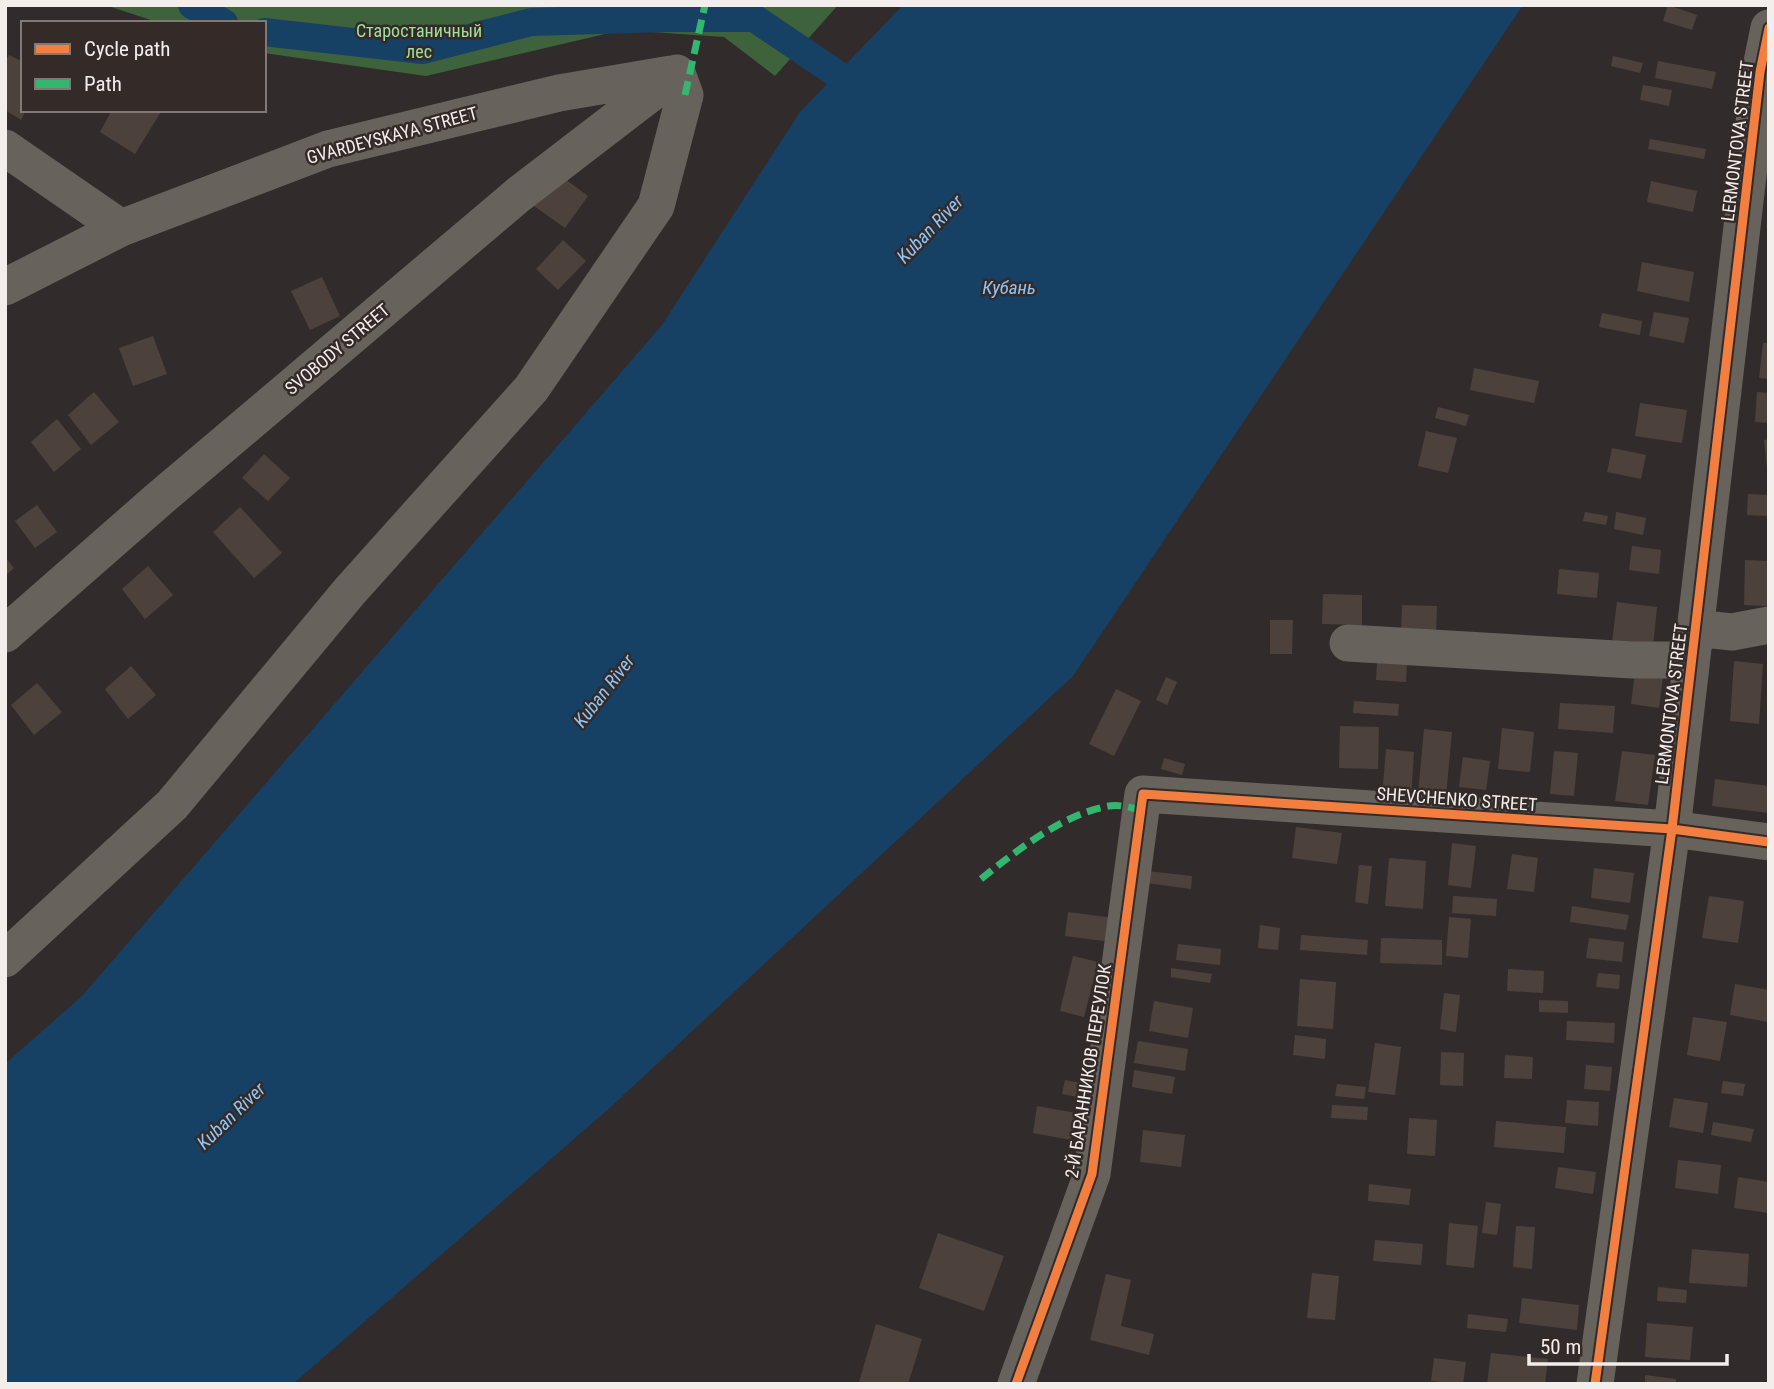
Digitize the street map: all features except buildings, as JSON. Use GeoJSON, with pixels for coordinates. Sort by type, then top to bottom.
{"type":"FeatureCollection","features":[{"type":"Feature","properties":{"kind":"street","name":"LERMONTOVA STREET"},"geometry":{"type":"LineString","coordinates":[[1595,1384],[1672,829],[1760,72],[1769,28]]}},
{"type":"Feature","properties":{"kind":"street","name":"GVARDEYSKAYA STREET"},"geometry":{"type":"LineString","coordinates":[[5,287],[121,228],[328,149],[559,93],[677,73]]}},
{"type":"Feature","properties":{"kind":"street","name":"SVOBODY STREET"},"geometry":{"type":"LineString","coordinates":[[5,634],[158,500],[518,195],[677,73]]}},
{"type":"Feature","properties":{"kind":"street"},"geometry":{"type":"LineString","coordinates":[[5,959],[172,805],[349,592],[531,389],[656,206],[685,95],[677,73]]}},
{"type":"Feature","properties":{"kind":"street"},"geometry":{"type":"LineString","coordinates":[[5,148],[121,228]]}},
{"type":"Feature","properties":{"kind":"street","name":"LERMONTOVA STREET"},"geometry":{"type":"LineString","coordinates":[[1348,643],[1632,660],[1732,632],[1769,625]]}},
{"type":"Feature","properties":{"kind":"street","name":"SHEVCHENKO STREET"},"geometry":{"type":"LineString","coordinates":[[1143,794],[1672,829],[1769,842]]}},
{"type":"Feature","properties":{"kind":"street","name":"2-Й БАРАННИКОВ ПЕРЕУЛОК"},"geometry":{"type":"LineString","coordinates":[[1016,1384],[1092,1174],[1143,794]]}},
{"type":"Feature","properties":{"kind":"green space","name":"Старостаничный лес"},"geometry":{"type":"Polygon","coordinates":[[[105,5],[838,5],[775,76],[724,37],[622,30],[426,76],[266,53],[266,21],[154,21],[105,5]]]}},
{"type":"Feature","properties":{"kind":"water","name":"Кубань"},"geometry":{"type":"Polygon","coordinates":[[[903,5],[1523,5],[1073,676],[613,1105],[293,1384],[5,1384],[5,1064],[82,996],[662,325],[800,112],[903,5]]]}},
{"type":"Feature","properties":{"kind":"waterway"},"geometry":{"type":"LineString","coordinates":[[192,5],[220,21]]}},
{"type":"Feature","properties":{"kind":"waterway"},"geometry":{"type":"LineString","coordinates":[[266,32],[423,50],[531,22],[754,18],[837,74]]}},
{"type":"Feature","properties":{"kind":"marked path"},"geometry":{"type":"LineString","coordinates":[[685,95],[705,5]]}},
{"type":"Feature","properties":{"kind":"marked path"},"geometry":{"type":"LineString","coordinates":[[981,879],[1041,835],[1075,817],[1113,806],[1141,810]]}},
{"type":"Feature","properties":{"kind":"cycle path"},"geometry":{"type":"LineString","coordinates":[[1595,1384],[1672,829],[1760,72],[1769,28]]}},
{"type":"Feature","properties":{"kind":"cycle path"},"geometry":{"type":"LineString","coordinates":[[1016,1384],[1092,1174],[1143,794],[1672,829],[1769,842]]}},
{"type":"Feature","properties":{"kind":"water label","name":"Kuban River"},"geometry":{"type":"Point","coordinates":[930,229]}},
{"type":"Feature","properties":{"kind":"water label","name":"Kuban River"},"geometry":{"type":"Point","coordinates":[604,691]}},
{"type":"Feature","properties":{"kind":"water label","name":"Kuban River"},"geometry":{"type":"Point","coordinates":[231,1116]}}]}
